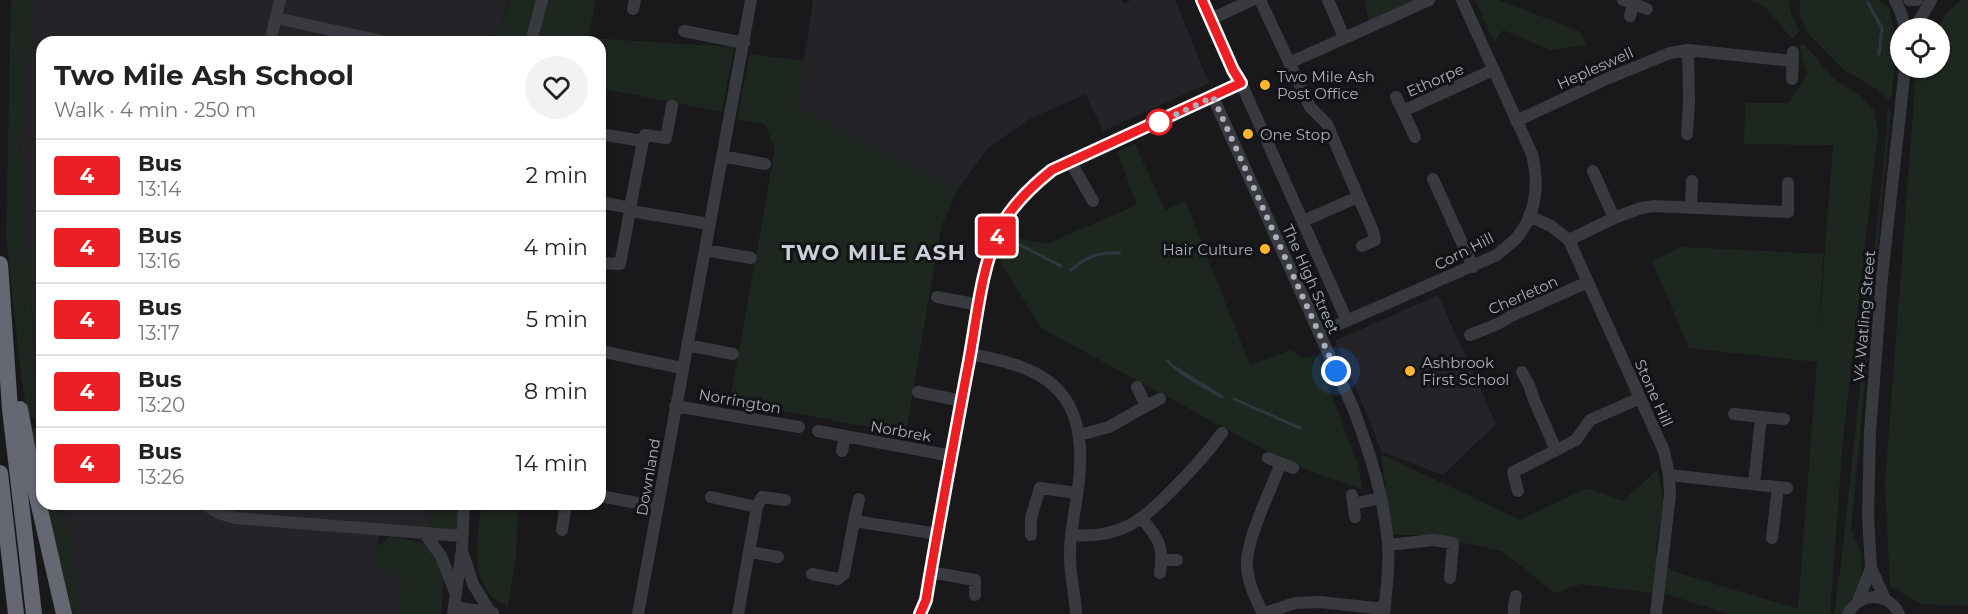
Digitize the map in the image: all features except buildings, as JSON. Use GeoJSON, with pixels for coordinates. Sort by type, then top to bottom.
{"type":"FeatureCollection","features":[{"type":"Feature","properties":{"kind":"highway"},"geometry":{"type":"LineString","coordinates":[[0,264],[11,422],[34,614]]}},
{"type":"Feature","properties":{"kind":"highway"},"geometry":{"type":"LineString","coordinates":[[2,302],[27,453],[36,492]]}},
{"type":"Feature","properties":{"kind":"highway"},"geometry":{"type":"LineString","coordinates":[[0,473],[16,614]]}},
{"type":"Feature","properties":{"kind":"highway"},"geometry":{"type":"LineString","coordinates":[[40,510],[64,614]]}},
{"type":"Feature","properties":{"kind":"street"},"geometry":{"type":"LineString","coordinates":[[272,36],[280,0]]}},
{"type":"Feature","properties":{"kind":"street","name":"Downland"},"geometry":{"type":"LineString","coordinates":[[638,614],[751,0]]}},
{"type":"Feature","properties":{"kind":"street","name":"The High Street"},"geometry":{"type":"LineString","coordinates":[[1202,0],[1347,321]]}},
{"type":"Feature","properties":{"kind":"street"},"geometry":{"type":"LineString","coordinates":[[1211,19],[1252,0]]}},
{"type":"Feature","properties":{"kind":"street"},"geometry":{"type":"LineString","coordinates":[[1260,0],[1310,107],[1327,124],[1373,231],[1375,240],[1362,246]]}},
{"type":"Feature","properties":{"kind":"street"},"geometry":{"type":"LineString","coordinates":[[1328,0],[1344,37]]}},
{"type":"Feature","properties":{"kind":"street"},"geometry":{"type":"LineString","coordinates":[[1289,63],[1428,0]]}},
{"type":"Feature","properties":{"kind":"street","name":"Corn Hill"},"geometry":{"type":"LineString","coordinates":[[1319,333],[1497,255],[1518,237],[1529,216],[1536,196],[1536,172],[1532,154],[1462,0]]}},
{"type":"Feature","properties":{"kind":"street"},"geometry":{"type":"LineString","coordinates":[[1895,0],[1902,18]]}},
{"type":"Feature","properties":{"kind":"street"},"geometry":{"type":"LineString","coordinates":[[1909,0],[1917,0]]}},
{"type":"Feature","properties":{"kind":"street"},"geometry":{"type":"LineString","coordinates":[[1921,18],[1931,0]]}},
{"type":"Feature","properties":{"kind":"street"},"geometry":{"type":"LineString","coordinates":[[532,36],[541,2]]}},
{"type":"Feature","properties":{"kind":"street"},"geometry":{"type":"LineString","coordinates":[[1629,7],[1647,9]]}},
{"type":"Feature","properties":{"kind":"street"},"geometry":{"type":"LineString","coordinates":[[276,18],[358,36]]}},
{"type":"Feature","properties":{"kind":"street"},"geometry":{"type":"LineString","coordinates":[[684,31],[744,44]]}},
{"type":"Feature","properties":{"kind":"street"},"geometry":{"type":"LineString","coordinates":[[1687,134],[1688,50]]}},
{"type":"Feature","properties":{"kind":"street","name":"Hepleswell"},"geometry":{"type":"LineString","coordinates":[[1516,121],[1651,60],[1670,53],[1688,50],[1793,56],[1792,80]]}},
{"type":"Feature","properties":{"kind":"street","name":"Ethorpe"},"geometry":{"type":"LineString","coordinates":[[1396,97],[1403,111],[1493,70]]}},
{"type":"Feature","properties":{"kind":"street","name":"V4 Watling Street"},"geometry":{"type":"LineString","coordinates":[[1885,599],[1871,568],[1868,516],[1870,432],[1882,277],[1904,78]]}},
{"type":"Feature","properties":{"kind":"street"},"geometry":{"type":"LineString","coordinates":[[920,614],[926,600],[979,304],[991,250],[1001,227],[1034,184],[1052,170],[1241,83]]}},
{"type":"Feature","properties":{"kind":"street","name":"The High Street"},"geometry":{"type":"LineString","coordinates":[[1213,97],[1353,408],[1369,450],[1382,498],[1388,545],[1384,611]]}},
{"type":"Feature","properties":{"kind":"street"},"geometry":{"type":"LineString","coordinates":[[606,263],[620,264],[645,135],[666,138],[672,106]]}},
{"type":"Feature","properties":{"kind":"street"},"geometry":{"type":"LineString","coordinates":[[1403,111],[1414,137]]}},
{"type":"Feature","properties":{"kind":"street"},"geometry":{"type":"LineString","coordinates":[[606,135],[643,141]]}},
{"type":"Feature","properties":{"kind":"street"},"geometry":{"type":"LineString","coordinates":[[722,156],[765,164]]}},
{"type":"Feature","properties":{"kind":"street"},"geometry":{"type":"LineString","coordinates":[[1070,161],[1093,201]]}},
{"type":"Feature","properties":{"kind":"street"},"geometry":{"type":"LineString","coordinates":[[1593,171],[1614,218]]}},
{"type":"Feature","properties":{"kind":"street"},"geometry":{"type":"LineString","coordinates":[[1433,179],[1473,267]]}},
{"type":"Feature","properties":{"kind":"street"},"geometry":{"type":"LineString","coordinates":[[1691,208],[1692,181]]}},
{"type":"Feature","properties":{"kind":"street"},"geometry":{"type":"LineString","coordinates":[[1569,240],[1614,218],[1641,208],[1654,206],[1792,213],[1788,183]]}},
{"type":"Feature","properties":{"kind":"street"},"geometry":{"type":"LineString","coordinates":[[1303,221],[1358,197]]}},
{"type":"Feature","properties":{"kind":"street"},"geometry":{"type":"LineString","coordinates":[[606,203],[710,224]]}},
{"type":"Feature","properties":{"kind":"street","name":"Stone Hill"},"geometry":{"type":"LineString","coordinates":[[1529,216],[1551,225],[1569,240],[1664,451],[1670,495],[1656,614]]}},
{"type":"Feature","properties":{"kind":"street"},"geometry":{"type":"LineString","coordinates":[[705,250],[751,258]]}},
{"type":"Feature","properties":{"kind":"street","name":"Cherleton"},"geometry":{"type":"LineString","coordinates":[[1470,335],[1499,325],[1509,317],[1588,282]]}},
{"type":"Feature","properties":{"kind":"street"},"geometry":{"type":"LineString","coordinates":[[937,297],[979,304]]}},
{"type":"Feature","properties":{"kind":"street"},"geometry":{"type":"LineString","coordinates":[[687,345],[733,354]]}},
{"type":"Feature","properties":{"kind":"street"},"geometry":{"type":"LineString","coordinates":[[606,352],[682,368]]}},
{"type":"Feature","properties":{"kind":"street"},"geometry":{"type":"LineString","coordinates":[[970,354],[1005,360],[1032,370],[1050,382],[1065,398],[1074,416],[1079,435],[1080,467],[1071,535],[1070,579],[1076,614]]}},
{"type":"Feature","properties":{"kind":"street"},"geometry":{"type":"LineString","coordinates":[[1522,372],[1556,450]]}},
{"type":"Feature","properties":{"kind":"street"},"geometry":{"type":"LineString","coordinates":[[1137,387],[1146,406]]}},
{"type":"Feature","properties":{"kind":"street"},"geometry":{"type":"LineString","coordinates":[[918,392],[962,401]]}},
{"type":"Feature","properties":{"kind":"street"},"geometry":{"type":"LineString","coordinates":[[1518,491],[1508,469],[1576,440],[1590,420],[1640,398]]}},
{"type":"Feature","properties":{"kind":"street"},"geometry":{"type":"LineString","coordinates":[[1079,435],[1109,427],[1160,399]]}},
{"type":"Feature","properties":{"kind":"street","name":"Norrington"},"geometry":{"type":"LineString","coordinates":[[675,406],[799,427]]}},
{"type":"Feature","properties":{"kind":"street"},"geometry":{"type":"LineString","coordinates":[[1734,414],[1784,418]]}},
{"type":"Feature","properties":{"kind":"street"},"geometry":{"type":"LineString","coordinates":[[1754,484],[1761,417]]}},
{"type":"Feature","properties":{"kind":"street","name":"Norbrek"},"geometry":{"type":"LineString","coordinates":[[818,431],[952,456]]}},
{"type":"Feature","properties":{"kind":"street"},"geometry":{"type":"LineString","coordinates":[[1071,535],[1087,536],[1109,533],[1143,519],[1209,460],[1222,433]]}},
{"type":"Feature","properties":{"kind":"street"},"geometry":{"type":"LineString","coordinates":[[842,451],[845,436]]}},
{"type":"Feature","properties":{"kind":"street"},"geometry":{"type":"LineString","coordinates":[[1268,458],[1287,466],[1250,544],[1247,562],[1250,586],[1262,614],[1295,603],[1320,602],[1384,611]]}},
{"type":"Feature","properties":{"kind":"street"},"geometry":{"type":"LineString","coordinates":[[1669,475],[1782,488],[1772,538]]}},
{"type":"Feature","properties":{"kind":"street"},"geometry":{"type":"LineString","coordinates":[[1031,535],[1031,518],[1040,488],[1077,493]]}},
{"type":"Feature","properties":{"kind":"street"},"geometry":{"type":"LineString","coordinates":[[606,497],[657,507]]}},
{"type":"Feature","properties":{"kind":"street"},"geometry":{"type":"LineString","coordinates":[[711,497],[757,507]]}},
{"type":"Feature","properties":{"kind":"street"},"geometry":{"type":"LineString","coordinates":[[738,614],[757,507],[762,497],[785,500]]}},
{"type":"Feature","properties":{"kind":"street"},"geometry":{"type":"LineString","coordinates":[[1353,505],[1382,498]]}},
{"type":"Feature","properties":{"kind":"street"},"geometry":{"type":"LineString","coordinates":[[812,574],[838,579],[844,574],[858,499]]}},
{"type":"Feature","properties":{"kind":"street"},"geometry":{"type":"LineString","coordinates":[[214,510],[235,518],[462,536]]}},
{"type":"Feature","properties":{"kind":"street"},"geometry":{"type":"LineString","coordinates":[[454,606],[462,549],[464,510]]}},
{"type":"Feature","properties":{"kind":"street"},"geometry":{"type":"LineString","coordinates":[[561,530],[565,510]]}},
{"type":"Feature","properties":{"kind":"street"},"geometry":{"type":"LineString","coordinates":[[1143,519],[1154,531],[1160,543],[1161,567],[1177,560]]}},
{"type":"Feature","properties":{"kind":"street"},"geometry":{"type":"LineString","coordinates":[[854,520],[938,534]]}},
{"type":"Feature","properties":{"kind":"street"},"geometry":{"type":"LineString","coordinates":[[425,534],[441,556],[454,606]]}},
{"type":"Feature","properties":{"kind":"street"},"geometry":{"type":"LineString","coordinates":[[1388,545],[1434,540],[1453,543],[1450,578]]}},
{"type":"Feature","properties":{"kind":"street"},"geometry":{"type":"LineString","coordinates":[[462,549],[473,584],[494,613]]}},
{"type":"Feature","properties":{"kind":"street"},"geometry":{"type":"LineString","coordinates":[[750,552],[777,557]]}},
{"type":"Feature","properties":{"kind":"street","name":"V4 Watling Street"},"geometry":{"type":"LineString","coordinates":[[1848,614],[1857,602],[1871,568]]}},
{"type":"Feature","properties":{"kind":"street"},"geometry":{"type":"LineString","coordinates":[[930,572],[981,581],[975,595]]}},
{"type":"Feature","properties":{"kind":"street"},"geometry":{"type":"LineString","coordinates":[[1514,614],[1516,596]]}},
{"type":"Feature","properties":{"kind":"street"},"geometry":{"type":"LineString","coordinates":[[1857,602],[1868,597],[1885,599],[1900,613]]}},
{"type":"Feature","properties":{"kind":"street"},"geometry":{"type":"LineString","coordinates":[[454,606],[494,613]]}},
{"type":"Feature","properties":{"kind":"shaded area"},"geometry":{"type":"Polygon","coordinates":[[[11,0],[33,0],[20,142],[36,372],[36,417],[28,418],[6,237],[11,0]]]}},
{"type":"Feature","properties":{"kind":"shaded area"},"geometry":{"type":"Polygon","coordinates":[[[33,0],[508,0],[495,36],[36,36],[36,372],[20,142],[33,0]]]}},
{"type":"Feature","properties":{"kind":"shaded area"},"geometry":{"type":"Polygon","coordinates":[[[509,0],[596,0],[588,36],[495,36],[509,0]]]}},
{"type":"Feature","properties":{"kind":"shaded area"},"geometry":{"type":"Polygon","coordinates":[[[813,0],[1122,0],[1124,4],[1131,0],[1175,0],[1209,83],[1103,131],[1086,94],[1031,118],[988,148],[957,191],[797,107],[813,0]]]}},
{"type":"Feature","properties":{"kind":"shaded area"},"geometry":{"type":"Polygon","coordinates":[[[1364,0],[1418,0],[1369,21],[1364,0]]]}},
{"type":"Feature","properties":{"kind":"shaded area"},"geometry":{"type":"Polygon","coordinates":[[[1475,0],[1499,0],[1581,32],[1586,45],[1551,50],[1503,30],[1494,42],[1475,0]]]}},
{"type":"Feature","properties":{"kind":"shaded area"},"geometry":{"type":"Polygon","coordinates":[[[1748,0],[1789,0],[1791,13],[1799,32],[1792,39],[1765,7],[1748,0]]]}},
{"type":"Feature","properties":{"kind":"shaded area"},"geometry":{"type":"Polygon","coordinates":[[[1800,0],[1878,0],[1889,8],[1891,18],[1890,78],[1893,78],[1891,99],[1887,100],[1875,88],[1844,70],[1806,31],[1799,12],[1800,0]]]}},
{"type":"Feature","properties":{"kind":"shaded area"},"geometry":{"type":"Polygon","coordinates":[[[1961,0],[1968,0],[1968,606],[1922,604],[1890,586],[1885,483],[1916,78],[1950,78],[1950,18],[1943,18],[1961,0]]]}},
{"type":"Feature","properties":{"kind":"shaded area"},"geometry":{"type":"Polygon","coordinates":[[[606,39],[734,47],[722,112],[606,89],[606,39]]]}},
{"type":"Feature","properties":{"kind":"shaded area"},"geometry":{"type":"Polygon","coordinates":[[[1804,44],[1833,78],[1862,97],[1873,109],[1878,130],[1842,451],[1830,614],[1728,614],[1670,595],[1581,584],[1555,593],[1502,551],[1428,535],[1392,535],[1381,454],[1520,520],[1587,488],[1623,501],[1658,469],[1663,502],[1655,553],[1672,571],[1798,609],[1817,362],[1689,348],[1652,261],[1682,247],[1823,254],[1818,342],[1833,145],[1744,144],[1745,103],[1789,103],[1807,74],[1799,47],[1804,44]]]}},
{"type":"Feature","properties":{"kind":"shaded area"},"geometry":{"type":"Polygon","coordinates":[[[750,54],[805,61],[797,107],[957,191],[941,227],[906,434],[730,401],[775,149],[765,124],[737,119],[750,54]]]}},
{"type":"Feature","properties":{"kind":"shaded area"},"geometry":{"type":"Polygon","coordinates":[[[1891,108],[1851,530],[1862,555],[1860,586],[1841,614],[1834,614],[1887,130],[1887,111],[1891,108]]]}},
{"type":"Feature","properties":{"kind":"shaded area"},"geometry":{"type":"Polygon","coordinates":[[[1135,144],[1165,210],[1185,201],[1250,365],[1291,350],[1302,358],[1317,355],[1357,463],[1363,490],[1289,463],[1041,328],[1001,263],[1014,237],[1047,244],[1137,205],[1117,152],[1135,144]]]}},
{"type":"Feature","properties":{"kind":"shaded area","name":"Ashbrook First School"},"geometry":{"type":"Polygon","coordinates":[[[1438,295],[1496,424],[1443,475],[1382,452],[1335,341],[1438,295]]]}},
{"type":"Feature","properties":{"kind":"shaded area"},"geometry":{"type":"Polygon","coordinates":[[[1168,359],[1172,364],[1224,396],[1222,399],[1178,372],[1165,360],[1168,359]]]}},
{"type":"Feature","properties":{"kind":"shaded area"},"geometry":{"type":"Polygon","coordinates":[[[36,428],[36,457],[30,429],[36,428]]]}},
{"type":"Feature","properties":{"kind":"shaded area"},"geometry":{"type":"Polygon","coordinates":[[[47,510],[63,510],[82,614],[73,614],[47,510]]]}},
{"type":"Feature","properties":{"kind":"shaded area"},"geometry":{"type":"Polygon","coordinates":[[[63,510],[430,510],[425,534],[380,529],[374,564],[403,580],[397,614],[82,614],[63,510]]]}},
{"type":"Feature","properties":{"kind":"shaded area"},"geometry":{"type":"Polygon","coordinates":[[[430,510],[464,510],[462,536],[425,534],[430,510]]]}},
{"type":"Feature","properties":{"kind":"shaded area"},"geometry":{"type":"Polygon","coordinates":[[[481,510],[518,510],[516,556],[508,607],[491,595],[479,573],[477,550],[481,510]]]}},
{"type":"Feature","properties":{"kind":"shaded area"},"geometry":{"type":"Polygon","coordinates":[[[391,536],[423,543],[438,559],[444,578],[441,614],[397,614],[403,580],[374,564],[377,546],[391,536]]]}},
{"type":"Feature","properties":{"kind":"waterway"},"geometry":{"type":"LineString","coordinates":[[1868,3],[1882,28],[1879,54]]}},
{"type":"Feature","properties":{"kind":"waterway"},"geometry":{"type":"LineString","coordinates":[[1012,241],[1061,266]]}},
{"type":"Feature","properties":{"kind":"waterway"},"geometry":{"type":"LineString","coordinates":[[1071,270],[1094,256],[1120,253]]}},
{"type":"Feature","properties":{"kind":"waterway"},"geometry":{"type":"LineString","coordinates":[[1234,399],[1300,428]]}},
{"type":"Feature","properties":{"kind":"bus line","name":"4"},"geometry":{"type":"LineString","coordinates":[[920,614],[926,600],[979,304],[991,250],[1001,227],[1034,184],[1052,170],[1241,83],[1202,0]]}},
{"type":"Feature","properties":{"kind":"place","name":"Two Mile Ash Post Office"},"geometry":{"type":"Point","coordinates":[1265,85]}},
{"type":"Feature","properties":{"kind":"place","name":"One Stop"},"geometry":{"type":"Point","coordinates":[1248,134]}},
{"type":"Feature","properties":{"kind":"place","name":"Hair Culture"},"geometry":{"type":"Point","coordinates":[1265,249]}},
{"type":"Feature","properties":{"kind":"place","name":"Ashbrook First School"},"geometry":{"type":"Point","coordinates":[1410,371]}},
{"type":"Feature","properties":{"kind":"district","name":"TWO MILE ASH"},"geometry":{"type":"Point","coordinates":[874,252]}},
{"type":"Feature","properties":{"kind":"route"},"geometry":{"type":"LineString","coordinates":[[1159,122],[1213,97],[1336,371]]}}]}
